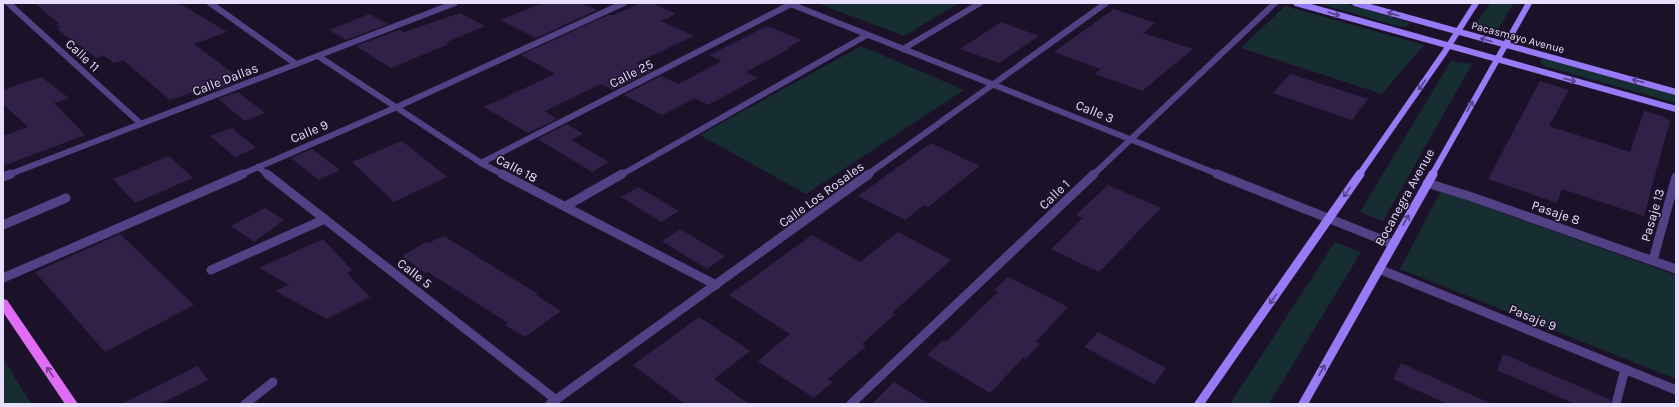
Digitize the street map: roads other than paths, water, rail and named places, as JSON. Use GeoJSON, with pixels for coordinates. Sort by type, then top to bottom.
{"type":"FeatureCollection","features":[{"type":"Feature","properties":{"kind":"main road"},"geometry":{"type":"LineString","coordinates":[[1296,3],[1676,109]]}},
{"type":"Feature","properties":{"kind":"main road","name":"Pacasmayo Avenue"},"geometry":{"type":"LineString","coordinates":[[1355,3],[1676,92]]}},
{"type":"Feature","properties":{"kind":"main road"},"geometry":{"type":"LineString","coordinates":[[1199,404],[1449,46],[1476,3]]}},
{"type":"Feature","properties":{"kind":"main road","name":"Bocanegra Avenue"},"geometry":{"type":"LineString","coordinates":[[1303,404],[1496,59],[1529,3]]}},
{"type":"Feature","properties":{"kind":"main road"},"geometry":{"type":"LineString","coordinates":[[3,303],[72,404]]}},
{"type":"Feature","properties":{"kind":"street"},"geometry":{"type":"LineString","coordinates":[[210,3],[296,64]]}},
{"type":"Feature","properties":{"kind":"street","name":"Calle Dallas"},"geometry":{"type":"LineString","coordinates":[[3,177],[455,3]]}},
{"type":"Feature","properties":{"kind":"street","name":"Calle 9"},"geometry":{"type":"LineString","coordinates":[[3,278],[398,107],[624,3]]}},
{"type":"Feature","properties":{"kind":"street"},"geometry":{"type":"LineString","coordinates":[[903,49],[980,3]]}},
{"type":"Feature","properties":{"kind":"street","name":"Calle Los Rosales"},"geometry":{"type":"LineString","coordinates":[[552,402],[1106,3]]}},
{"type":"Feature","properties":{"kind":"street","name":"Calle 1"},"geometry":{"type":"LineString","coordinates":[[851,404],[1129,139],[1275,3]]}},
{"type":"Feature","properties":{"kind":"street","name":"Calle 11"},"geometry":{"type":"LineString","coordinates":[[12,4],[141,124]]}},
{"type":"Feature","properties":{"kind":"street","name":"Calle 3"},"geometry":{"type":"LineString","coordinates":[[789,4],[1393,244]]}},
{"type":"Feature","properties":{"kind":"street","name":"Calle 25"},"geometry":{"type":"LineString","coordinates":[[481,163],[789,4]]}},
{"type":"Feature","properties":{"kind":"street"},"geometry":{"type":"LineString","coordinates":[[566,206],[867,35]]}},
{"type":"Feature","properties":{"kind":"street","name":"Calle 18"},"geometry":{"type":"LineString","coordinates":[[318,56],[398,107],[481,163],[716,285]]}},
{"type":"Feature","properties":{"kind":"street","name":"Calle 5"},"geometry":{"type":"LineString","coordinates":[[258,167],[325,219],[552,402]]}},
{"type":"Feature","properties":{"kind":"street","name":"Pasaje 13"},"geometry":{"type":"LineString","coordinates":[[1653,260],[1676,179]]}},
{"type":"Feature","properties":{"kind":"street","name":"Pasaje 8"},"geometry":{"type":"LineString","coordinates":[[1427,183],[1470,196],[1676,269]]}},
{"type":"Feature","properties":{"kind":"street"},"geometry":{"type":"LineString","coordinates":[[3,226],[66,198]]}},
{"type":"Feature","properties":{"kind":"street"},"geometry":{"type":"LineString","coordinates":[[211,270],[325,219]]}},
{"type":"Feature","properties":{"kind":"street","name":"Pasaje 9"},"geometry":{"type":"LineString","coordinates":[[1379,269],[1676,390]]}},
{"type":"Feature","properties":{"kind":"street"},"geometry":{"type":"LineString","coordinates":[[1616,404],[1625,368]]}},
{"type":"Feature","properties":{"kind":"street"},"geometry":{"type":"LineString","coordinates":[[245,404],[273,382]]}}]}
